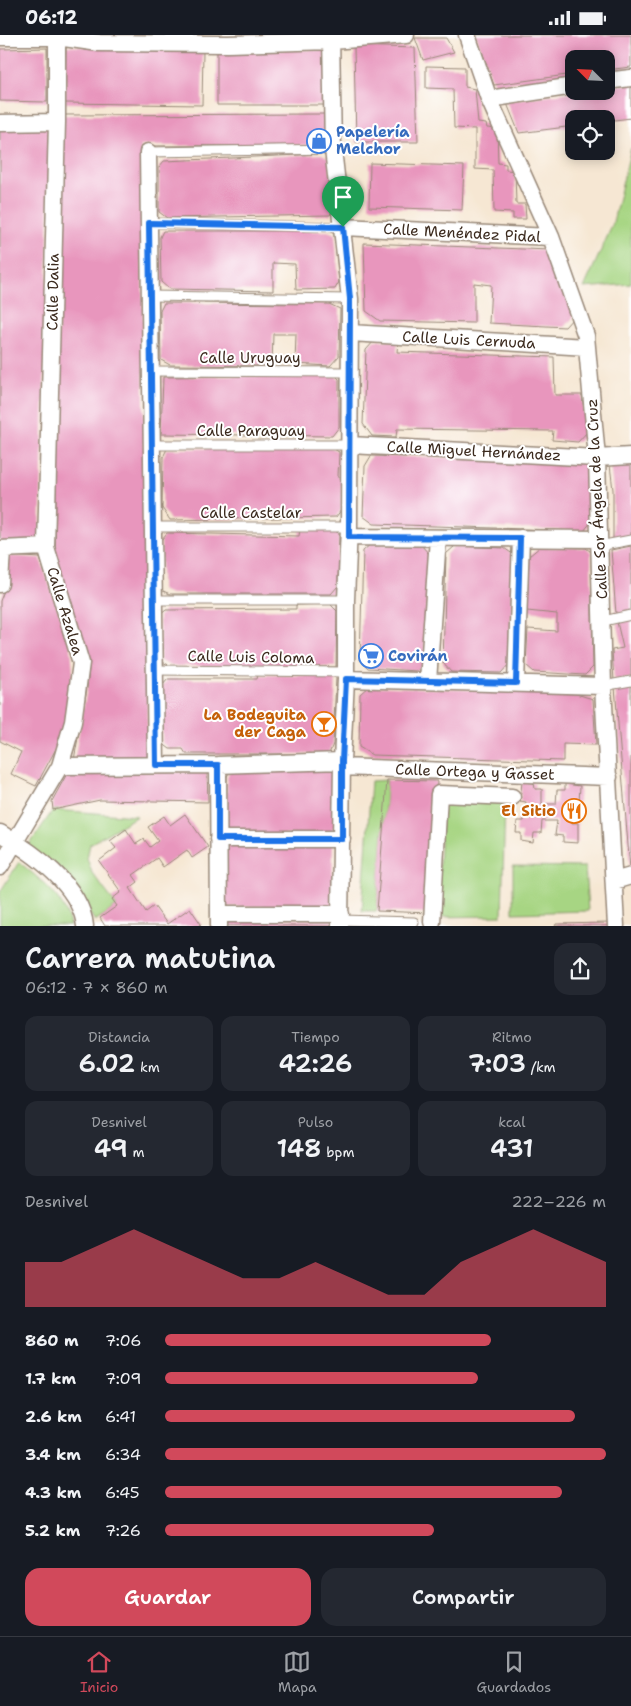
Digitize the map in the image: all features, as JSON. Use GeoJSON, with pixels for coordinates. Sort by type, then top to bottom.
{"type":"FeatureCollection","features":[{"type":"Feature","properties":{"kind":"street"},"geometry":{"type":"LineString","coordinates":[[0,37],[228,39],[406,35]]}},
{"type":"Feature","properties":{"kind":"street","name":"Calle Sor Ángela de la Cruz"},"geometry":{"type":"LineString","coordinates":[[467,35],[489,99],[551,237],[586,336],[598,458],[604,685],[616,926]]}},
{"type":"Feature","properties":{"kind":"street","name":"Calle Dalia"},"geometry":{"type":"LineString","coordinates":[[46,547],[57,122],[57,37]]}},
{"type":"Feature","properties":{"kind":"street"},"geometry":{"type":"LineString","coordinates":[[218,765],[219,920],[341,920],[342,764],[349,532],[350,299],[333,149],[331,38]]}},
{"type":"Feature","properties":{"kind":"street"},"geometry":{"type":"LineString","coordinates":[[615,80],[631,78]]}},
{"type":"Feature","properties":{"kind":"street"},"geometry":{"type":"LineString","coordinates":[[489,99],[565,87]]}},
{"type":"Feature","properties":{"kind":"street"},"geometry":{"type":"LineString","coordinates":[[0,123],[57,122]]}},
{"type":"Feature","properties":{"kind":"street"},"geometry":{"type":"LineString","coordinates":[[148,152],[156,765]]}},
{"type":"Feature","properties":{"kind":"street","name":"Calle Menéndez Pidal"},"geometry":{"type":"LineString","coordinates":[[343,227],[551,237]]}},
{"type":"Feature","properties":{"kind":"street","name":"Calle Luis Cernuda"},"geometry":{"type":"LineString","coordinates":[[350,333],[587,347]]}},
{"type":"Feature","properties":{"kind":"street","name":"Calle Miguel Hernández"},"geometry":{"type":"LineString","coordinates":[[350,445],[598,458],[631,455]]}},
{"type":"Feature","properties":{"kind":"street"},"geometry":{"type":"LineString","coordinates":[[349,532],[438,538],[520,538],[599,542]]}},
{"type":"Feature","properties":{"kind":"street"},"geometry":{"type":"LineString","coordinates":[[428,681],[438,538]]}},
{"type":"Feature","properties":{"kind":"street"},"geometry":{"type":"LineString","coordinates":[[516,683],[520,538]]}},
{"type":"Feature","properties":{"kind":"street"},"geometry":{"type":"LineString","coordinates":[[0,584],[1,549],[46,547]]}},
{"type":"Feature","properties":{"kind":"street","name":"Calle Azalea"},"geometry":{"type":"LineString","coordinates":[[0,867],[60,767],[73,722],[81,663],[46,547]]}},
{"type":"Feature","properties":{"kind":"street"},"geometry":{"type":"LineString","coordinates":[[346,676],[428,681],[604,685]]}},
{"type":"Feature","properties":{"kind":"street","name":"Calle Ortega y Gasset"},"geometry":{"type":"LineString","coordinates":[[60,767],[342,764],[609,777]]}},
{"type":"Feature","properties":{"kind":"street"},"geometry":{"type":"LineString","coordinates":[[432,922],[439,794],[512,797]]}},
{"type":"Feature","properties":{"kind":"street"},"geometry":{"type":"LineString","coordinates":[[0,833],[37,857],[59,877],[84,914],[85,926]]}},
{"type":"Feature","properties":{"kind":"street"},"geometry":{"type":"LineString","coordinates":[[218,839],[342,839]]}},
{"type":"Feature","properties":{"kind":"street"},"geometry":{"type":"LineString","coordinates":[[614,881],[631,876]]}},
{"type":"Feature","properties":{"kind":"lane"},"geometry":{"type":"LineString","coordinates":[[148,152],[333,149]]}},
{"type":"Feature","properties":{"kind":"lane"},"geometry":{"type":"LineString","coordinates":[[149,223],[343,227]]}},
{"type":"Feature","properties":{"kind":"lane"},"geometry":{"type":"LineString","coordinates":[[150,296],[350,299]]}},
{"type":"Feature","properties":{"kind":"lane","name":"Calle Uruguay"},"geometry":{"type":"LineString","coordinates":[[151,371],[349,372]]}},
{"type":"Feature","properties":{"kind":"lane","name":"Calle Paraguay"},"geometry":{"type":"LineString","coordinates":[[152,445],[350,445]]}},
{"type":"Feature","properties":{"kind":"lane","name":"Calle Castelar"},"geometry":{"type":"LineString","coordinates":[[153,527],[349,532]]}},
{"type":"Feature","properties":{"kind":"lane"},"geometry":{"type":"LineString","coordinates":[[599,542],[631,540]]}},
{"type":"Feature","properties":{"kind":"lane"},"geometry":{"type":"LineString","coordinates":[[154,600],[346,600]]}},
{"type":"Feature","properties":{"kind":"lane"},"geometry":{"type":"LineString","coordinates":[[602,621],[631,615]]}},
{"type":"Feature","properties":{"kind":"lane","name":"Calle Luis Coloma"},"geometry":{"type":"LineString","coordinates":[[155,670],[346,676]]}},
{"type":"Feature","properties":{"kind":"lane"},"geometry":{"type":"LineString","coordinates":[[604,685],[631,681]]}},
{"type":"Feature","properties":{"kind":"lane"},"geometry":{"type":"LineString","coordinates":[[341,920],[414,922]]}},
{"type":"Feature","properties":{"kind":"green space"},"geometry":{"type":"Polygon","coordinates":[[[631,148],[631,284],[584,288],[612,226],[631,148]]]}},
{"type":"Feature","properties":{"kind":"green space"},"geometry":{"type":"Polygon","coordinates":[[[387,780],[377,911],[362,911],[371,781],[387,780]]]}},
{"type":"Feature","properties":{"kind":"green space"},"geometry":{"type":"Polygon","coordinates":[[[442,798],[505,802],[502,916],[437,917],[442,798]]]}},
{"type":"Feature","properties":{"kind":"green space"},"geometry":{"type":"Polygon","coordinates":[[[53,810],[137,816],[90,844],[87,858],[92,873],[117,906],[95,921],[83,904],[28,847],[53,810]]]}},
{"type":"Feature","properties":{"kind":"green space"},"geometry":{"type":"Polygon","coordinates":[[[19,862],[43,882],[57,898],[63,907],[70,926],[0,926],[0,892],[19,862]]]}},
{"type":"Feature","properties":{"kind":"green space"},"geometry":{"type":"Polygon","coordinates":[[[513,866],[585,867],[588,911],[513,913],[513,866]]]}},
{"type":"Feature","properties":{"kind":"building"},"geometry":{"type":"Polygon","coordinates":[[[476,35],[631,35],[631,67],[615,69],[615,50],[565,50],[565,75],[494,85],[476,35]]]}},
{"type":"Feature","properties":{"kind":"building"},"geometry":{"type":"Polygon","coordinates":[[[415,38],[446,38],[454,52],[423,60],[415,38]]]}},
{"type":"Feature","properties":{"kind":"building"},"geometry":{"type":"Polygon","coordinates":[[[66,46],[203,51],[202,105],[65,103],[66,46]]]}},
{"type":"Feature","properties":{"kind":"building"},"geometry":{"type":"Polygon","coordinates":[[[354,46],[415,48],[418,142],[356,142],[354,46]]]}},
{"type":"Feature","properties":{"kind":"building"},"geometry":{"type":"Polygon","coordinates":[[[47,48],[47,102],[0,101],[0,49],[47,48]]]}},
{"type":"Feature","properties":{"kind":"building"},"geometry":{"type":"Polygon","coordinates":[[[217,50],[327,50],[328,105],[217,105],[217,50]]]}},
{"type":"Feature","properties":{"kind":"building"},"geometry":{"type":"Polygon","coordinates":[[[426,66],[465,67],[465,87],[475,89],[478,123],[486,124],[487,128],[497,129],[498,163],[506,164],[506,170],[515,171],[516,204],[525,204],[526,219],[513,219],[513,213],[494,212],[493,170],[475,169],[475,129],[454,128],[453,89],[426,88],[426,66]]]}},
{"type":"Feature","properties":{"kind":"building"},"geometry":{"type":"Polygon","coordinates":[[[631,84],[631,118],[615,120],[615,110],[565,110],[565,127],[519,133],[506,101],[565,93],[565,100],[615,100],[615,86],[631,84]]]}},
{"type":"Feature","properties":{"kind":"building"},"geometry":{"type":"Polygon","coordinates":[[[326,114],[323,145],[141,146],[148,757],[74,760],[89,667],[86,651],[55,565],[61,115],[326,114]]]}},
{"type":"Feature","properties":{"kind":"building"},"geometry":{"type":"Polygon","coordinates":[[[51,127],[40,542],[0,542],[0,128],[51,127]]]}},
{"type":"Feature","properties":{"kind":"building"},"geometry":{"type":"Polygon","coordinates":[[[322,154],[329,158],[334,205],[330,215],[167,218],[159,212],[159,167],[164,161],[322,154]]]}},
{"type":"Feature","properties":{"kind":"building"},"geometry":{"type":"Polygon","coordinates":[[[370,163],[464,166],[462,210],[369,207],[370,163]]]}},
{"type":"Feature","properties":{"kind":"building"},"geometry":{"type":"Polygon","coordinates":[[[163,231],[328,231],[335,234],[339,282],[335,289],[296,290],[295,264],[273,263],[273,291],[169,289],[161,282],[160,237],[163,231]]]}},
{"type":"Feature","properties":{"kind":"building"},"geometry":{"type":"Polygon","coordinates":[[[364,243],[551,250],[574,317],[565,327],[489,323],[491,285],[474,283],[474,323],[380,321],[366,311],[364,243]]]}},
{"type":"Feature","properties":{"kind":"building"},"geometry":{"type":"Polygon","coordinates":[[[164,303],[329,304],[340,309],[339,356],[330,366],[295,364],[296,334],[273,334],[272,366],[170,365],[161,360],[160,311],[164,303]]]}},
{"type":"Feature","properties":{"kind":"building"},"geometry":{"type":"Polygon","coordinates":[[[375,340],[398,341],[397,352],[554,357],[555,395],[582,395],[587,432],[578,442],[552,440],[553,431],[397,429],[396,437],[372,436],[363,424],[366,350],[375,340]]]}},
{"type":"Feature","properties":{"kind":"building"},"geometry":{"type":"Polygon","coordinates":[[[335,375],[339,379],[339,427],[332,436],[161,434],[163,377],[335,375]]]}},
{"type":"Feature","properties":{"kind":"building"},"geometry":{"type":"Polygon","coordinates":[[[330,447],[339,452],[338,477],[342,477],[341,510],[336,517],[170,520],[162,508],[163,457],[167,449],[330,447]]]}},
{"type":"Feature","properties":{"kind":"building"},"geometry":{"type":"Polygon","coordinates":[[[371,456],[582,461],[589,469],[591,522],[584,531],[374,524],[363,516],[365,466],[371,456]]]}},
{"type":"Feature","properties":{"kind":"building"},"geometry":{"type":"Polygon","coordinates":[[[631,462],[631,536],[613,540],[613,490],[610,465],[631,462]]]}},
{"type":"Feature","properties":{"kind":"building"},"geometry":{"type":"Polygon","coordinates":[[[300,530],[332,530],[339,533],[338,586],[331,594],[170,594],[161,590],[161,540],[167,533],[299,536],[300,530]]]}},
{"type":"Feature","properties":{"kind":"building"},"geometry":{"type":"Polygon","coordinates":[[[372,543],[421,545],[429,554],[424,663],[417,671],[368,668],[360,660],[363,551],[372,543]]]}},
{"type":"Feature","properties":{"kind":"building"},"geometry":{"type":"Polygon","coordinates":[[[455,546],[504,548],[514,555],[509,664],[501,673],[451,672],[443,663],[446,554],[455,546]]]}},
{"type":"Feature","properties":{"kind":"building"},"geometry":{"type":"Polygon","coordinates":[[[631,546],[631,611],[616,614],[611,550],[631,546]]]}},
{"type":"Feature","properties":{"kind":"building"},"geometry":{"type":"Polygon","coordinates":[[[540,547],[586,548],[591,552],[593,667],[585,675],[534,672],[526,665],[528,629],[557,631],[557,614],[527,611],[529,556],[540,547]]]}},
{"type":"Feature","properties":{"kind":"building"},"geometry":{"type":"Polygon","coordinates":[[[8,556],[40,558],[71,646],[73,672],[68,712],[60,741],[36,786],[11,774],[21,752],[0,741],[0,601],[7,583],[8,556]]]}},
{"type":"Feature","properties":{"kind":"building"},"geometry":{"type":"Polygon","coordinates":[[[330,604],[337,611],[336,667],[171,666],[160,661],[159,616],[166,610],[296,609],[296,605],[330,604]]]}},
{"type":"Feature","properties":{"kind":"building"},"geometry":{"type":"Polygon","coordinates":[[[631,619],[631,678],[614,681],[612,650],[623,648],[617,622],[631,619]]]}},
{"type":"Feature","properties":{"kind":"building"},"geometry":{"type":"Polygon","coordinates":[[[258,675],[333,676],[336,678],[333,744],[329,754],[186,754],[183,749],[170,749],[162,743],[162,686],[168,679],[257,679],[258,675]]]}},
{"type":"Feature","properties":{"kind":"building"},"geometry":{"type":"Polygon","coordinates":[[[631,685],[631,869],[630,869],[615,687],[631,685]]]}},
{"type":"Feature","properties":{"kind":"building"},"geometry":{"type":"Polygon","coordinates":[[[369,686],[576,694],[593,699],[596,745],[563,744],[563,761],[372,755],[359,747],[360,694],[369,686]]]}},
{"type":"Feature","properties":{"kind":"building"},"geometry":{"type":"Polygon","coordinates":[[[328,765],[335,771],[335,826],[327,835],[226,835],[227,777],[231,767],[328,765]]]}},
{"type":"Feature","properties":{"kind":"building"},"geometry":{"type":"Polygon","coordinates":[[[69,770],[207,773],[208,802],[100,800],[53,810],[52,801],[69,770]]]}},
{"type":"Feature","properties":{"kind":"building"},"geometry":{"type":"Polygon","coordinates":[[[387,780],[437,781],[430,913],[377,911],[387,780]]]}},
{"type":"Feature","properties":{"kind":"building"},"geometry":{"type":"Polygon","coordinates":[[[522,782],[534,783],[535,789],[542,789],[542,804],[556,804],[557,790],[565,790],[565,784],[580,786],[579,802],[573,804],[572,823],[578,823],[578,843],[563,842],[563,836],[555,835],[557,821],[542,821],[541,833],[534,833],[533,843],[521,841],[521,833],[516,833],[517,821],[524,821],[526,802],[520,801],[522,782]]]}},
{"type":"Feature","properties":{"kind":"building"},"geometry":{"type":"Polygon","coordinates":[[[185,814],[208,847],[192,858],[187,850],[163,867],[157,858],[133,875],[138,882],[130,888],[146,912],[154,906],[167,924],[190,908],[201,924],[199,926],[105,926],[100,918],[117,906],[112,899],[121,892],[99,861],[116,848],[110,841],[126,829],[136,844],[144,839],[150,847],[158,841],[148,827],[164,816],[170,825],[185,814]]]}},
{"type":"Feature","properties":{"kind":"building"},"geometry":{"type":"Polygon","coordinates":[[[333,844],[332,906],[225,907],[226,845],[333,844]]]}},
{"type":"Feature","properties":{"kind":"building"},"geometry":{"type":"Polygon","coordinates":[[[224,918],[333,920],[333,926],[224,926],[224,918]]]}},
{"type":"Feature","properties":{"kind":"building"},"geometry":{"type":"Polygon","coordinates":[[[608,923],[608,926],[555,926],[556,924],[608,923]]]}},
{"type":"Feature","properties":{"kind":"place","name":"Papelería Melchor"},"geometry":{"type":"Point","coordinates":[319,141]}},
{"type":"Feature","properties":{"kind":"place","name":"Covirán"},"geometry":{"type":"Point","coordinates":[371,656]}},
{"type":"Feature","properties":{"kind":"place","name":"La Bodeguita der Caga"},"geometry":{"type":"Point","coordinates":[324,724]}},
{"type":"Feature","properties":{"kind":"place","name":"El Sitio"},"geometry":{"type":"Point","coordinates":[574,811]}},
{"type":"Feature","properties":{"kind":"route"},"geometry":{"type":"LineString","coordinates":[[149,223],[343,227],[350,299],[349,537],[520,538],[516,683],[346,679],[342,761],[342,839],[218,839],[218,765],[156,765],[149,223]]}}]}
